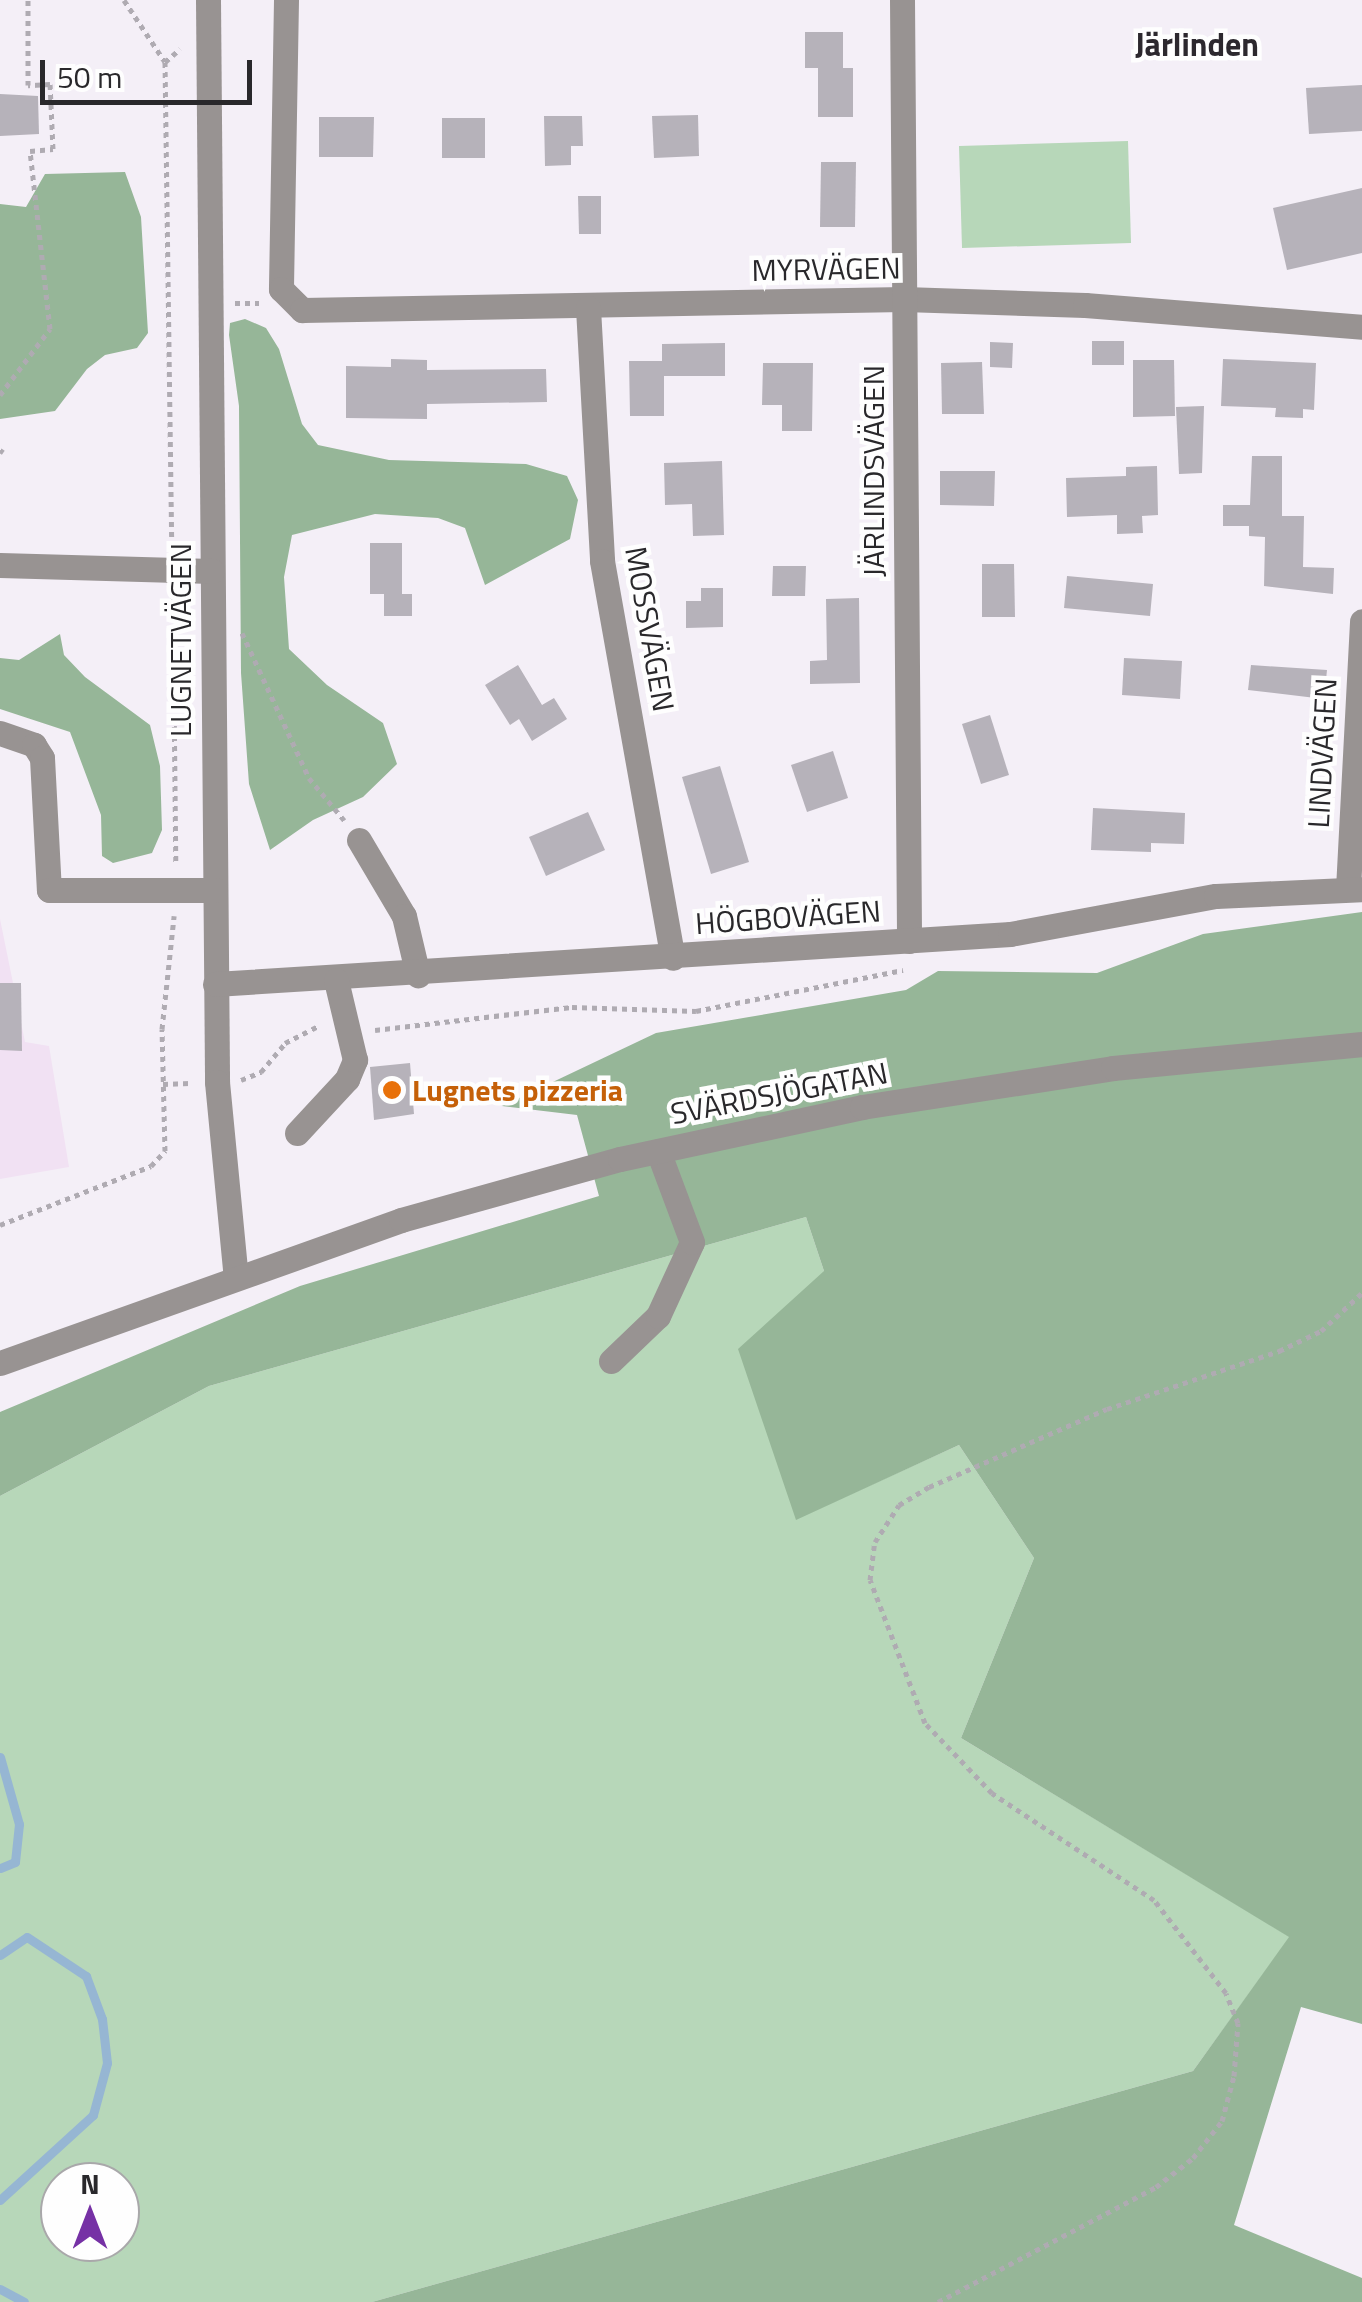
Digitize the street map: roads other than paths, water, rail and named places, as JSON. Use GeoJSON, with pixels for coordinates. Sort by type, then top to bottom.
{"type":"FeatureCollection","features":[{"type":"Feature","properties":{"kind":"street","name":"LUGNETVÄGEN"},"geometry":{"type":"LineString","coordinates":[[208,0],[217,1082],[236,1278]]}},
{"type":"Feature","properties":{"kind":"street","name":"MYRVÄGEN"},"geometry":{"type":"LineString","coordinates":[[286,0],[282,289],[292,304],[312,312],[904,299],[1085,305],[1362,326]]}},
{"type":"Feature","properties":{"kind":"street","name":"JÄRLINDSVÄGEN"},"geometry":{"type":"LineString","coordinates":[[902,0],[910,941]]}},
{"type":"Feature","properties":{"kind":"street","name":"MOSSVÄGEN"},"geometry":{"type":"LineString","coordinates":[[588,308],[602,561],[672,958]]}},
{"type":"Feature","properties":{"kind":"street"},"geometry":{"type":"LineString","coordinates":[[0,565],[212,571]]}},
{"type":"Feature","properties":{"kind":"street","name":"LINDVÄGEN"},"geometry":{"type":"LineString","coordinates":[[1355,889],[1362,621]]}},
{"type":"Feature","properties":{"kind":"street"},"geometry":{"type":"LineString","coordinates":[[0,733],[34,744],[42,758],[49,890],[215,890]]}},
{"type":"Feature","properties":{"kind":"street"},"geometry":{"type":"LineString","coordinates":[[360,840],[404,916],[418,975]]}},
{"type":"Feature","properties":{"kind":"street","name":"HÖGBOVÄGEN"},"geometry":{"type":"LineString","coordinates":[[216,984],[418,975],[1038,931],[1216,896],[1355,889]]}},
{"type":"Feature","properties":{"kind":"street"},"geometry":{"type":"LineString","coordinates":[[297,1133],[347,1079],[356,1060],[352,1026],[336,980]]}},
{"type":"Feature","properties":{"kind":"street","name":"SVÄRDSJÖGATAN"},"geometry":{"type":"LineString","coordinates":[[0,1362],[401,1220],[658,1150],[862,1107],[1094,1071],[1362,1044]]}},
{"type":"Feature","properties":{"kind":"street"},"geometry":{"type":"LineString","coordinates":[[612,1361],[658,1316],[692,1242],[658,1150]]}},
{"type":"Feature","properties":{"kind":"waterway"},"geometry":{"type":"LineString","coordinates":[[0,1757],[19,1824],[15,1862],[0,1868]]}},
{"type":"Feature","properties":{"kind":"waterway"},"geometry":{"type":"LineString","coordinates":[[0,1955],[27,1937],[86,1976],[102,2019],[107,2063],[93,2115],[0,2200]]}},
{"type":"Feature","properties":{"kind":"waterway"},"geometry":{"type":"LineString","coordinates":[[0,2289],[24,2302]]}},
{"type":"Feature","properties":{"kind":"place","name":"Lugnets pizzeria"},"geometry":{"type":"Point","coordinates":[392,1090]}},
{"type":"Feature","properties":{"kind":"district","name":"Järlinden"},"geometry":{"type":"Point","coordinates":[1197,44]}}]}
